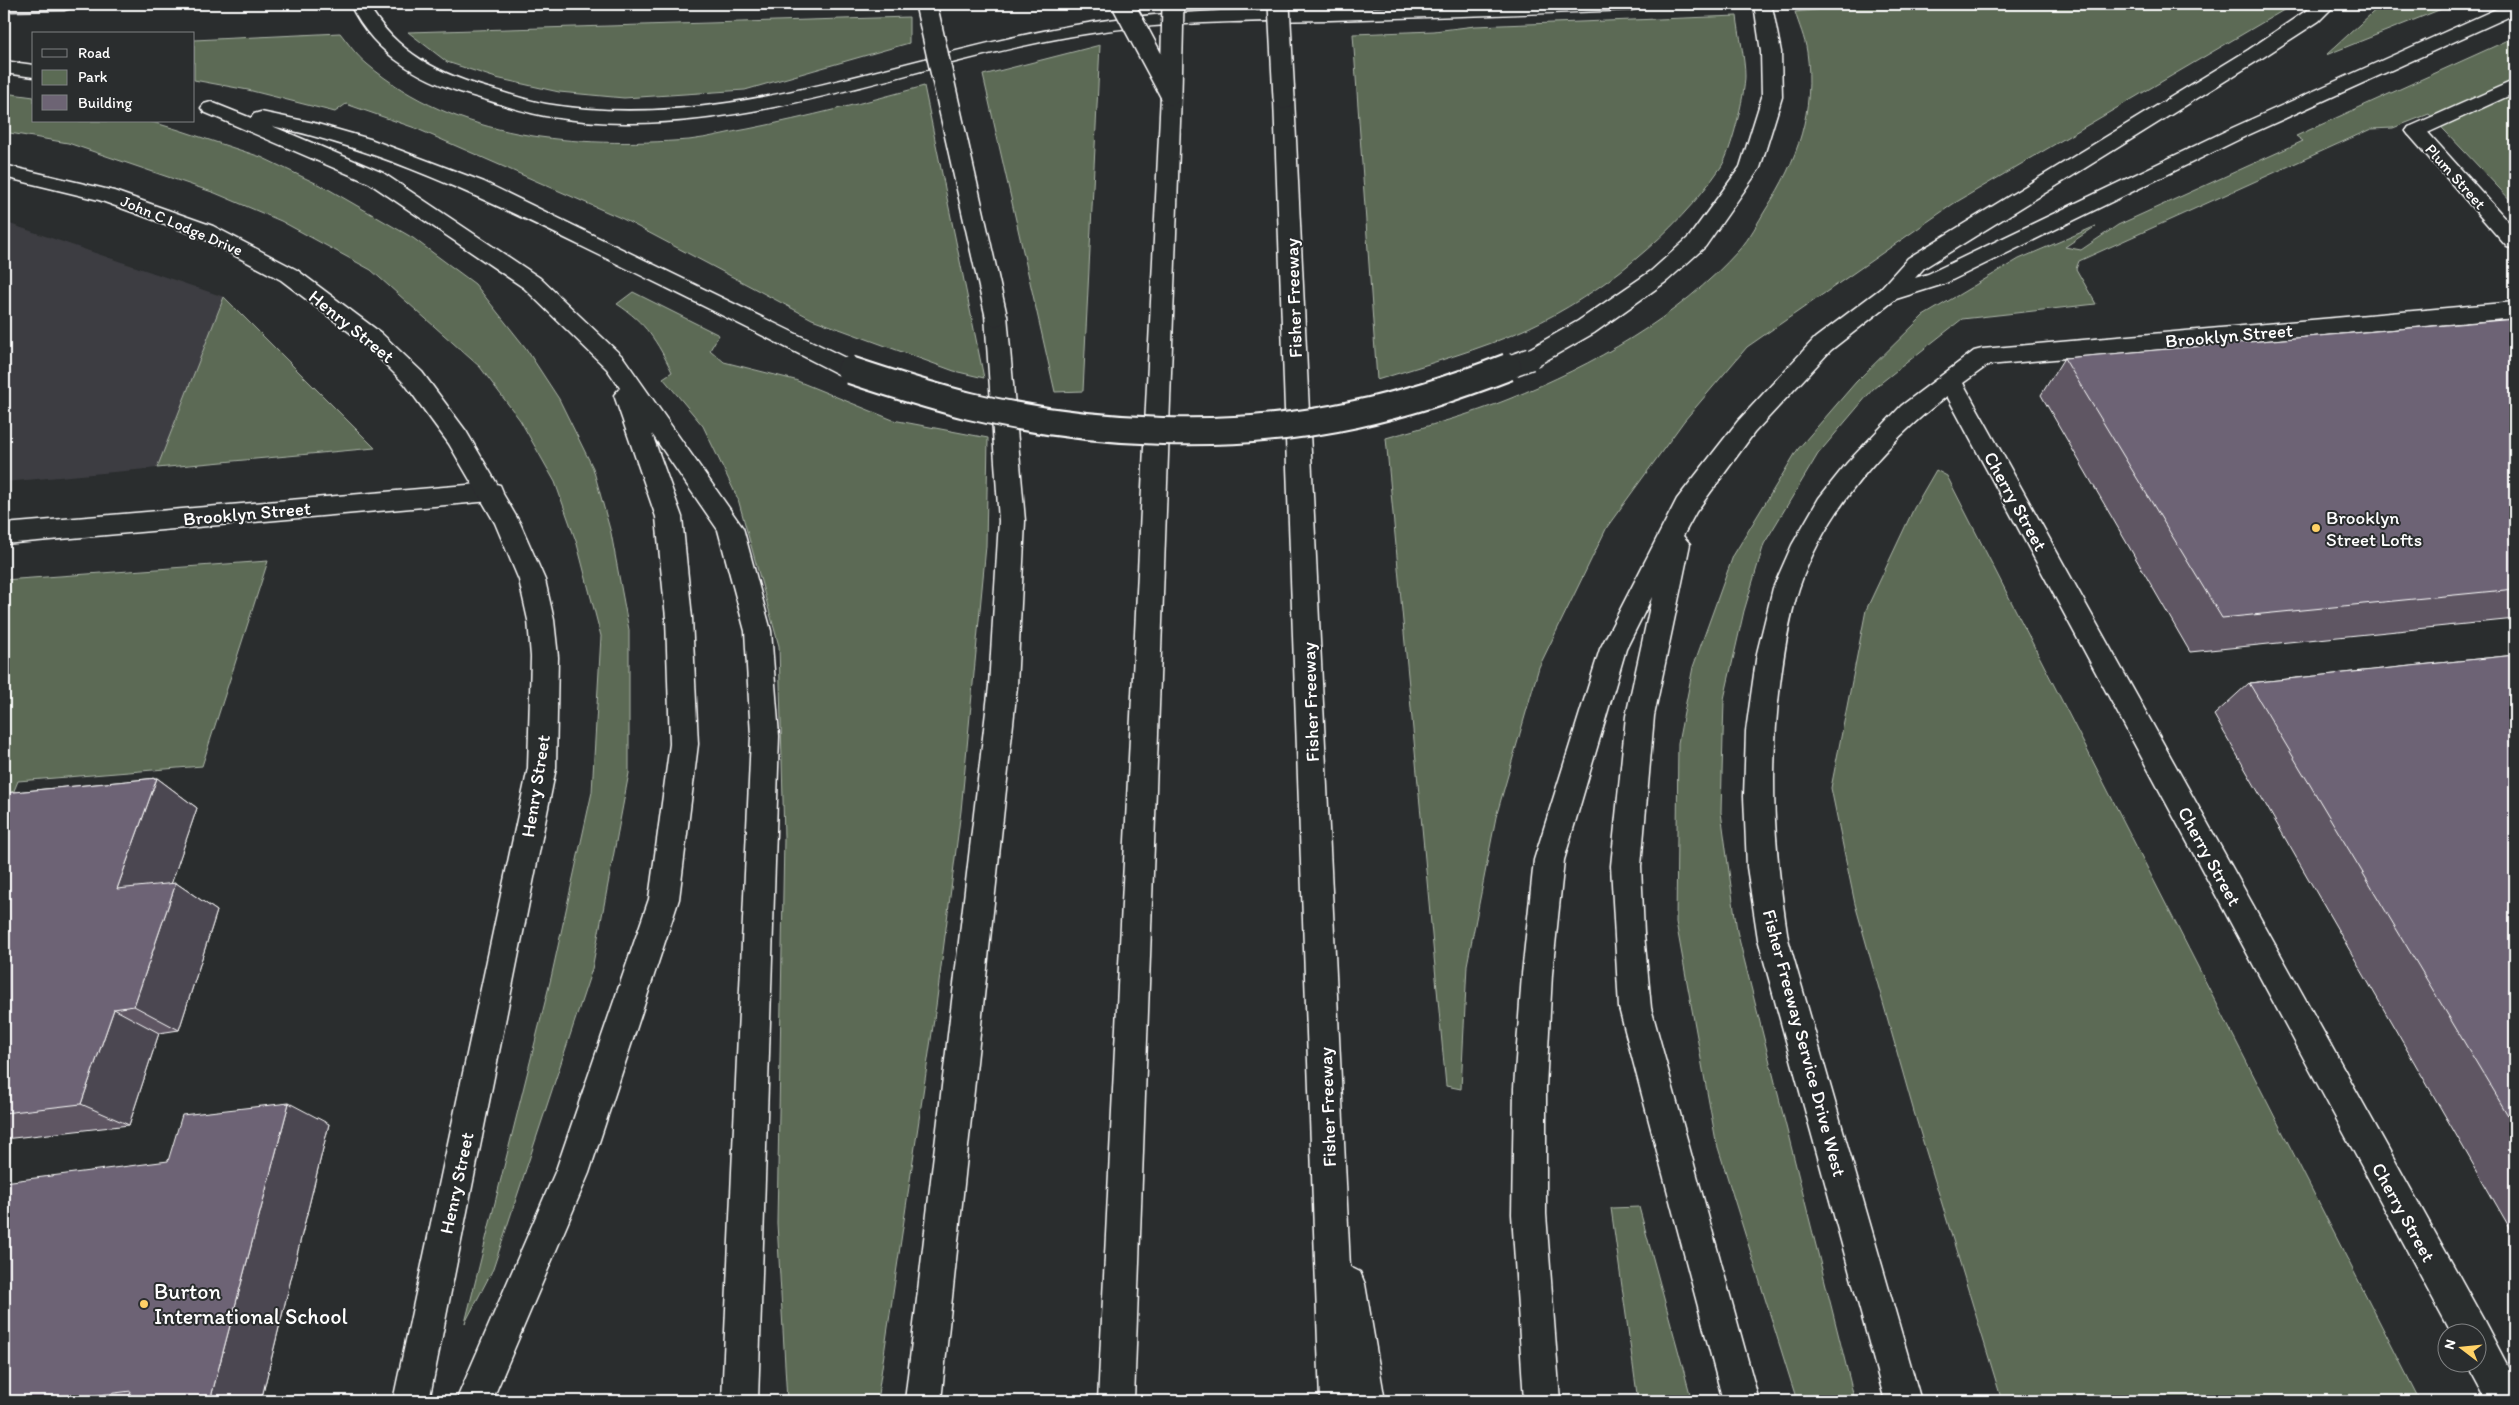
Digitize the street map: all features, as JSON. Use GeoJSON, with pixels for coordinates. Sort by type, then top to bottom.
{"type":"FeatureCollection","features":[{"type":"Feature","properties":{"kind":"main road"},"geometry":{"type":"LineString","coordinates":[[4,5],[64,4]]}},
{"type":"Feature","properties":{"kind":"main road"},"geometry":{"type":"LineString","coordinates":[[358,4],[367,22],[383,41],[404,59],[424,72],[476,92],[524,106],[634,117],[728,110],[821,91],[1027,38],[1102,26],[1207,17],[1538,9],[1632,4]]}},
{"type":"Feature","properties":{"kind":"main road"},"geometry":{"type":"LineString","coordinates":[[923,1401],[1003,686],[1012,521],[996,316],[926,4]]}},
{"type":"Feature","properties":{"kind":"main road"},"geometry":{"type":"LineString","coordinates":[[1123,4],[1170,94]]}},
{"type":"Feature","properties":{"kind":"main road"},"geometry":{"type":"LineString","coordinates":[[1116,1401],[1173,4]]}},
{"type":"Feature","properties":{"kind":"main road","name":"Fisher Freeway"},"geometry":{"type":"LineString","coordinates":[[1279,4],[1338,1401]]}},
{"type":"Feature","properties":{"kind":"main road"},"geometry":{"type":"LineString","coordinates":[[203,106],[314,129],[363,143],[477,187],[748,318],[850,370],[933,397],[988,411],[1046,420],[1138,429],[1223,429],[1296,424],[1365,412],[1458,386],[1530,359],[1586,327],[1659,276],[1697,242],[1750,168],[1772,97],[1771,52],[1764,11],[1760,4]]}},
{"type":"Feature","properties":{"kind":"main road"},"geometry":{"type":"LineString","coordinates":[[1542,1401],[1528,1214],[1530,1088],[1537,974],[1549,860],[1613,649],[1686,506],[1746,427],[1823,344],[1888,294],[1916,263],[2255,54],[2327,4]]}},
{"type":"Feature","properties":{"kind":"main road"},"geometry":{"type":"LineString","coordinates":[[1888,294],[1936,279],[2239,132],[2515,7]]}},
{"type":"Feature","properties":{"kind":"main road"},"geometry":{"type":"LineString","coordinates":[[4,67],[32,71]]}},
{"type":"Feature","properties":{"kind":"main road","name":"Plum Street"},"geometry":{"type":"LineString","coordinates":[[2515,86],[2416,131],[2515,242]]}},
{"type":"Feature","properties":{"kind":"main road"},"geometry":{"type":"LineString","coordinates":[[203,106],[376,178],[532,283],[615,363],[730,528],[758,631],[765,736],[740,1401]]}},
{"type":"Feature","properties":{"kind":"main road","name":"John C Lodge Drive"},"geometry":{"type":"LineString","coordinates":[[4,171],[106,194],[158,212],[213,234],[271,264]]}},
{"type":"Feature","properties":{"kind":"main road","name":"Henry Street"},"geometry":{"type":"LineString","coordinates":[[271,264],[327,303],[388,351],[440,410],[491,492],[524,556],[541,619],[547,689],[542,768],[411,1401]]}},
{"type":"Feature","properties":{"kind":"main road","name":"Brooklyn Street"},"geometry":{"type":"LineString","coordinates":[[1950,380],[1982,357],[2515,310]]}},
{"type":"Feature","properties":{"kind":"main road"},"geometry":{"type":"LineString","coordinates":[[474,1401],[572,1174],[665,889],[684,744],[679,618],[669,517],[615,363]]}},
{"type":"Feature","properties":{"kind":"main road","name":"Cherry Street"},"geometry":{"type":"LineString","coordinates":[[1950,380],[2465,1322]]}},
{"type":"Feature","properties":{"kind":"main road","name":"Fisher Freeway Service Drive West"},"geometry":{"type":"LineString","coordinates":[[1903,1401],[1773,939],[1762,868],[1758,796],[1760,731],[1770,653],[1786,588],[1805,545],[1828,505],[1856,469],[1909,412],[1950,380]]}},
{"type":"Feature","properties":{"kind":"main road","name":"Brooklyn Street"},"geometry":{"type":"LineString","coordinates":[[4,534],[491,492]]}},
{"type":"Feature","properties":{"kind":"main road"},"geometry":{"type":"LineString","coordinates":[[1686,506],[1640,716],[1626,866],[1629,934],[1635,1008],[1741,1401]]}},
{"type":"Feature","properties":{"kind":"main road"},"geometry":{"type":"LineString","coordinates":[[1329,1168],[1367,1401]]}},
{"type":"Feature","properties":{"kind":"main road"},"geometry":{"type":"LineString","coordinates":[[2486,1363],[2507,1401]]}},
{"type":"Feature","properties":{"kind":"shaded area"},"geometry":{"type":"Polygon","coordinates":[[[4,222],[224,297],[157,468],[4,482],[4,222]]]}},
{"type":"Feature","properties":{"kind":"green space"},"geometry":{"type":"Polygon","coordinates":[[[1871,4],[2294,4],[1953,204],[1747,347],[1684,421],[1607,527],[1539,667],[1496,817],[1467,965],[1461,1089],[1446,1086],[1386,438],[1494,405],[1572,371],[1603,355],[1662,318],[1715,275],[1739,250],[1754,230],[1787,172],[1802,134],[1806,114],[1809,73],[1806,47],[1795,12],[1871,4]]]}},
{"type":"Feature","properties":{"kind":"green space"},"geometry":{"type":"Polygon","coordinates":[[[2382,4],[2454,4],[2326,55],[2382,4]]]}},
{"type":"Feature","properties":{"kind":"green space"},"geometry":{"type":"Polygon","coordinates":[[[1737,16],[1745,76],[1737,123],[1721,167],[1703,192],[1682,215],[1635,260],[1609,280],[1555,314],[1528,328],[1491,343],[1377,380],[1353,34],[1434,31],[1475,26],[1737,16]]]}},
{"type":"Feature","properties":{"kind":"green space"},"geometry":{"type":"Polygon","coordinates":[[[909,17],[909,43],[745,90],[624,98],[559,92],[496,78],[447,62],[408,32],[909,17]]]}},
{"type":"Feature","properties":{"kind":"green space"},"geometry":{"type":"Polygon","coordinates":[[[340,33],[367,64],[402,89],[439,109],[478,124],[519,134],[561,140],[646,142],[696,139],[815,114],[924,86],[984,378],[954,371],[812,319],[623,219],[415,128],[346,104],[335,112],[248,90],[195,80],[195,40],[340,33]]]}},
{"type":"Feature","properties":{"kind":"green space"},"geometry":{"type":"Polygon","coordinates":[[[2515,37],[2515,205],[2429,114],[2393,128],[2371,129],[2079,261],[2076,269],[2096,304],[1962,319],[1873,389],[1818,454],[1764,544],[1744,611],[1724,699],[1721,812],[1737,931],[1855,1401],[1797,1401],[1716,1141],[1676,922],[1678,743],[1693,667],[1733,556],[1798,449],[1856,382],[1923,316],[2019,259],[2096,226],[2065,247],[2081,250],[2118,225],[2303,141],[2296,136],[2515,37]]]}},
{"type":"Feature","properties":{"kind":"green space"},"geometry":{"type":"Polygon","coordinates":[[[1100,45],[1083,391],[1055,392],[983,75],[1100,45]]]}},
{"type":"Feature","properties":{"kind":"green space"},"geometry":{"type":"Polygon","coordinates":[[[4,93],[32,97],[32,122],[152,122],[261,157],[328,189],[413,238],[475,284],[525,347],[559,399],[593,468],[611,533],[629,630],[629,773],[592,969],[493,1269],[465,1323],[551,978],[592,792],[601,636],[577,544],[555,482],[520,420],[480,367],[371,270],[281,221],[215,193],[68,143],[4,132],[4,93]]]}},
{"type":"Feature","properties":{"kind":"green space"},"geometry":{"type":"Polygon","coordinates":[[[633,292],[719,335],[710,350],[724,362],[795,380],[893,420],[988,438],[986,546],[961,811],[936,1006],[877,1401],[787,1401],[777,1223],[784,838],[779,646],[738,499],[703,426],[663,378],[672,372],[656,342],[636,318],[617,304],[633,292]]]}},
{"type":"Feature","properties":{"kind":"green space"},"geometry":{"type":"Polygon","coordinates":[[[224,297],[375,448],[157,468],[224,297]]]}},
{"type":"Feature","properties":{"kind":"green space"},"geometry":{"type":"Polygon","coordinates":[[[1936,470],[1947,476],[2420,1401],[2002,1401],[1914,1112],[1855,904],[1831,788],[1866,610],[1914,508],[1936,470]]]}},
{"type":"Feature","properties":{"kind":"green space"},"geometry":{"type":"Polygon","coordinates":[[[268,561],[202,766],[18,781],[4,815],[4,580],[268,561]]]}},
{"type":"Feature","properties":{"kind":"green space"},"geometry":{"type":"Polygon","coordinates":[[[1639,1207],[1692,1401],[1638,1401],[1611,1208],[1639,1207]]]}},
{"type":"Feature","properties":{"kind":"building","name":"Brooklyn Street Lofts"},"geometry":{"type":"Polygon","coordinates":[[[2515,319],[2515,589],[2222,618],[2064,358],[2515,319]]]}},
{"type":"Feature","properties":{"kind":"building"},"geometry":{"type":"Polygon","coordinates":[[[2515,655],[2515,1127],[2249,683],[2515,655]]]}},
{"type":"Feature","properties":{"kind":"building"},"geometry":{"type":"Polygon","coordinates":[[[157,778],[117,889],[176,883],[134,1006],[114,1009],[81,1104],[4,1113],[4,793],[157,778]]]}},
{"type":"Feature","properties":{"kind":"building","name":"Burton International School"},"geometry":{"type":"Polygon","coordinates":[[[289,1103],[210,1401],[128,1401],[131,1391],[51,1401],[4,1401],[4,1182],[168,1161],[182,1115],[289,1103]]]}},
{"type":"Feature","properties":{"kind":"place","name":"Brooklyn Street Lofts"},"geometry":{"type":"Point","coordinates":[2316,528]}},
{"type":"Feature","properties":{"kind":"place","name":"Burton International School"},"geometry":{"type":"Point","coordinates":[144,1304]}}]}
